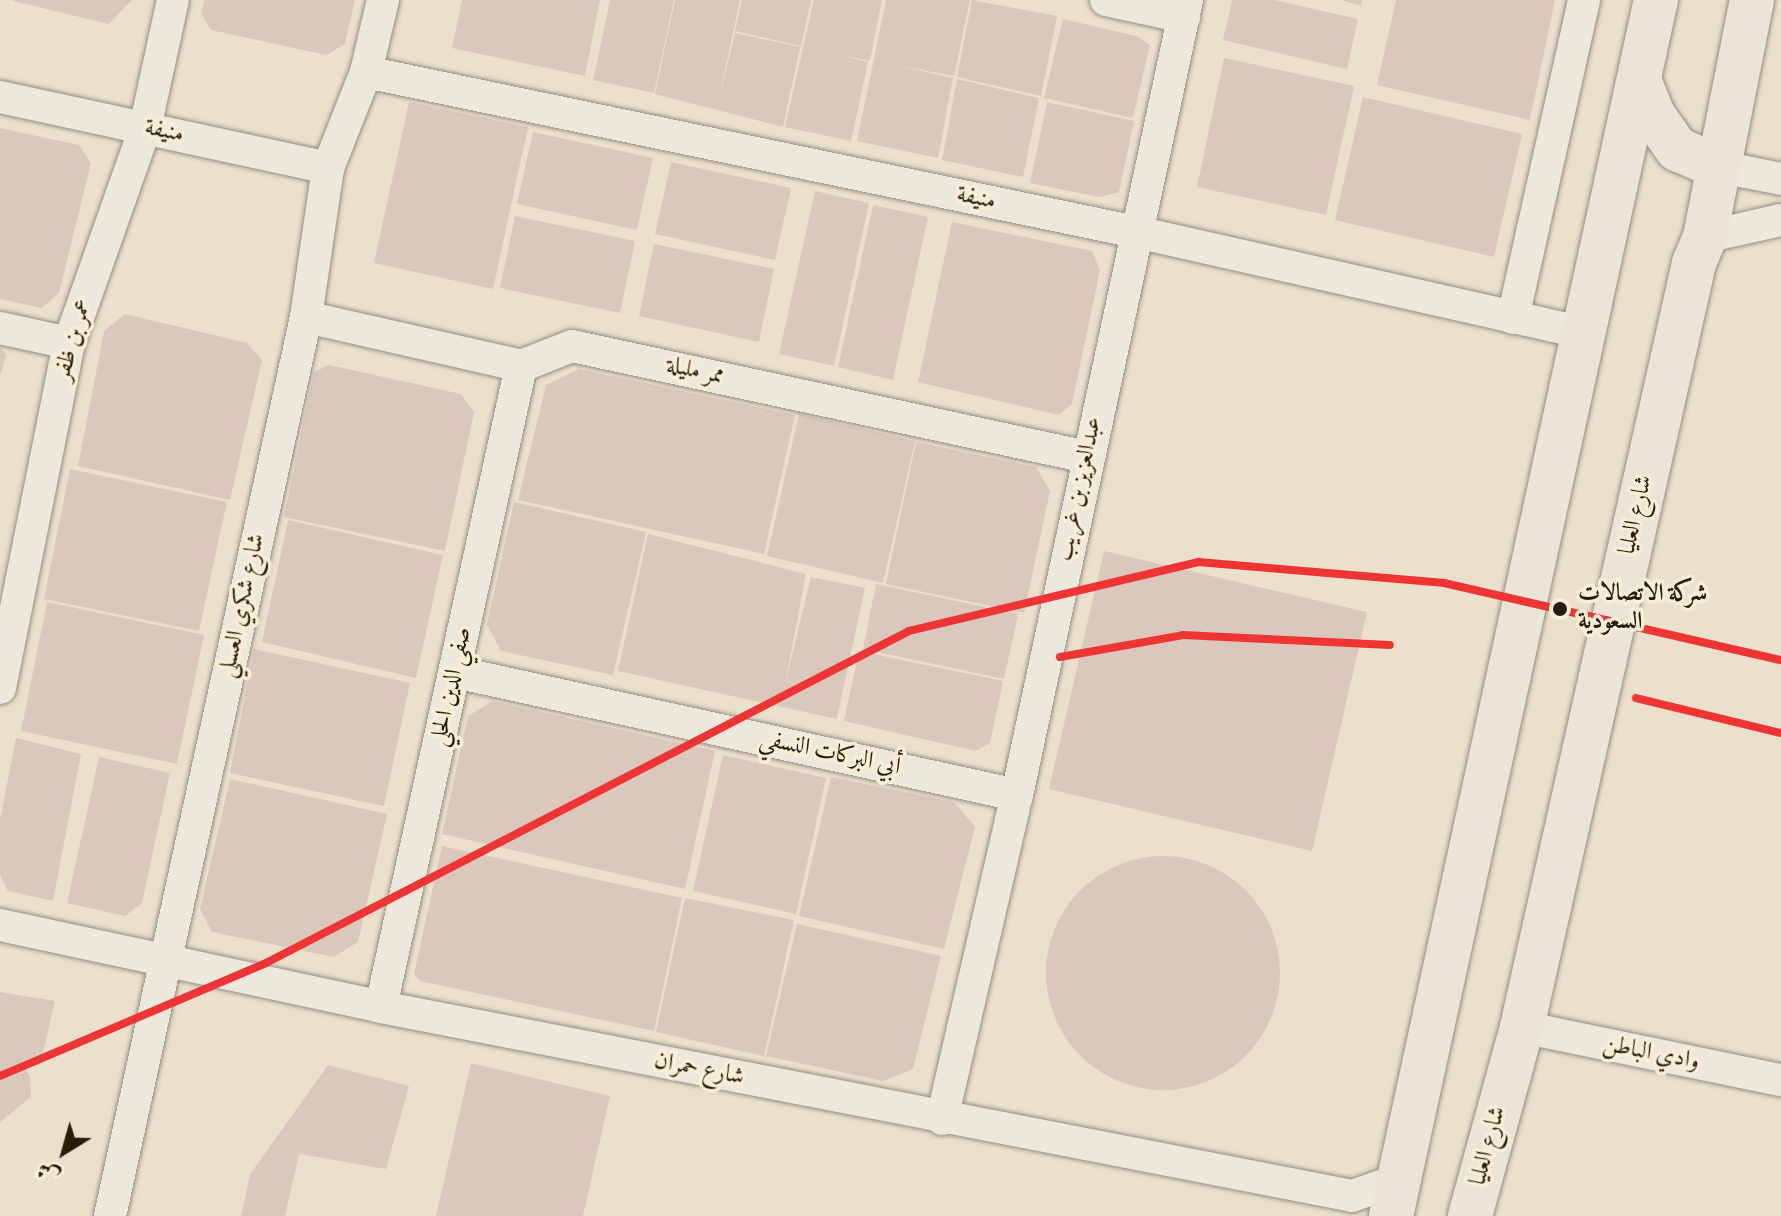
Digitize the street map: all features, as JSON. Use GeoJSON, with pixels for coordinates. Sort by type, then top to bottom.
{"type":"FeatureCollection","features":[{"type":"Feature","properties":{"kind":"main road"},"geometry":{"type":"LineString","coordinates":[[1394,1198],[1656,0]]}},
{"type":"Feature","properties":{"kind":"main road","name":"شارع العليا"},"geometry":{"type":"LineString","coordinates":[[1470,1216],[1522,1027],[1694,263],[1705,237],[1716,166],[1752,0]]}},
{"type":"Feature","properties":{"kind":"main road"},"geometry":{"type":"LineString","coordinates":[[1639,80],[1653,115],[1677,149],[1716,166]]}},
{"type":"Feature","properties":{"kind":"street","name":"عمر بن ظفر"},"geometry":{"type":"LineString","coordinates":[[0,688],[15,544],[69,343],[145,128],[173,0]]}},
{"type":"Feature","properties":{"kind":"street","name":"شارع شكري العسلي"},"geometry":{"type":"LineString","coordinates":[[110,1216],[306,317],[328,168],[366,72],[383,0]]}},
{"type":"Feature","properties":{"kind":"street"},"geometry":{"type":"LineString","coordinates":[[1106,0],[1186,8]]}},
{"type":"Feature","properties":{"kind":"street"},"geometry":{"type":"LineString","coordinates":[[1513,318],[1584,0]]}},
{"type":"Feature","properties":{"kind":"street","name":"عبدالعزيز بن غريب"},"geometry":{"type":"LineString","coordinates":[[942,1119],[1017,795],[1087,457],[1186,8]]}},
{"type":"Feature","properties":{"kind":"street","name":"منيفة"},"geometry":{"type":"LineString","coordinates":[[366,72],[1136,232],[1583,333]]}},
{"type":"Feature","properties":{"kind":"street","name":"منيفة"},"geometry":{"type":"LineString","coordinates":[[0,97],[328,168]]}},
{"type":"Feature","properties":{"kind":"street"},"geometry":{"type":"LineString","coordinates":[[1716,166],[1781,179]]}},
{"type":"Feature","properties":{"kind":"street"},"geometry":{"type":"LineString","coordinates":[[1705,237],[1781,220]]}},
{"type":"Feature","properties":{"kind":"street"},"geometry":{"type":"LineString","coordinates":[[306,317],[521,366]]}},
{"type":"Feature","properties":{"kind":"street"},"geometry":{"type":"LineString","coordinates":[[0,328],[69,343]]}},
{"type":"Feature","properties":{"kind":"street","name":"ممر مليلة"},"geometry":{"type":"LineString","coordinates":[[521,366],[572,346],[1087,457]]}},
{"type":"Feature","properties":{"kind":"street","name":"صفي الدين الحلي"},"geometry":{"type":"LineString","coordinates":[[381,1007],[521,366]]}},
{"type":"Feature","properties":{"kind":"street","name":"أبي البركات النسفي"},"geometry":{"type":"LineString","coordinates":[[455,672],[1017,795]]}},
{"type":"Feature","properties":{"kind":"street","name":"شارع حمران"},"geometry":{"type":"LineString","coordinates":[[0,925],[381,1007],[942,1119],[1352,1196],[1394,1198]]}},
{"type":"Feature","properties":{"kind":"street","name":"وادي الباطن"},"geometry":{"type":"LineString","coordinates":[[1522,1027],[1781,1080]]}},
{"type":"Feature","properties":{"kind":"building"},"geometry":{"type":"Polygon","coordinates":[[[13,0],[132,0],[109,24],[13,1],[13,0]]]}},
{"type":"Feature","properties":{"kind":"building"},"geometry":{"type":"Polygon","coordinates":[[[204,0],[355,0],[345,44],[326,55],[211,30],[201,14],[204,0]]]}},
{"type":"Feature","properties":{"kind":"building"},"geometry":{"type":"Polygon","coordinates":[[[462,0],[600,0],[585,76],[452,48],[462,0]]]}},
{"type":"Feature","properties":{"kind":"building"},"geometry":{"type":"Polygon","coordinates":[[[610,0],[674,0],[654,93],[593,80],[610,0]]]}},
{"type":"Feature","properties":{"kind":"building"},"geometry":{"type":"Polygon","coordinates":[[[675,0],[740,0],[719,99],[735,33],[800,47],[783,127],[655,94],[675,0]]]}},
{"type":"Feature","properties":{"kind":"building"},"geometry":{"type":"Polygon","coordinates":[[[742,0],[811,0],[801,46],[735,31],[742,0]]]}},
{"type":"Feature","properties":{"kind":"building"},"geometry":{"type":"Polygon","coordinates":[[[814,0],[882,0],[870,61],[836,54],[868,62],[851,141],[785,127],[814,0]]]}},
{"type":"Feature","properties":{"kind":"building"},"geometry":{"type":"Polygon","coordinates":[[[886,0],[970,0],[954,76],[895,65],[953,78],[938,158],[857,141],[886,0]]]}},
{"type":"Feature","properties":{"kind":"building"},"geometry":{"type":"Polygon","coordinates":[[[972,0],[1057,16],[1041,96],[957,77],[972,0]]]}},
{"type":"Feature","properties":{"kind":"building"},"geometry":{"type":"Polygon","coordinates":[[[1232,0],[1275,0],[1358,19],[1347,69],[1223,40],[1232,0]]]}},
{"type":"Feature","properties":{"kind":"building"},"geometry":{"type":"Polygon","coordinates":[[[1341,0],[1362,0],[1361,6],[1341,0]]]}},
{"type":"Feature","properties":{"kind":"building"},"geometry":{"type":"Polygon","coordinates":[[[1396,0],[1555,0],[1530,120],[1377,85],[1396,0]]]}},
{"type":"Feature","properties":{"kind":"building"},"geometry":{"type":"Polygon","coordinates":[[[1063,19],[1136,36],[1150,45],[1133,118],[1044,98],[1063,19]]]}},
{"type":"Feature","properties":{"kind":"building"},"geometry":{"type":"Polygon","coordinates":[[[1224,58],[1354,86],[1326,215],[1197,187],[1224,58]]]}},
{"type":"Feature","properties":{"kind":"building"},"geometry":{"type":"Polygon","coordinates":[[[957,79],[1039,98],[1023,177],[942,160],[957,79]]]}},
{"type":"Feature","properties":{"kind":"building"},"geometry":{"type":"Polygon","coordinates":[[[1363,97],[1522,134],[1494,257],[1335,220],[1363,97]]]}},
{"type":"Feature","properties":{"kind":"building"},"geometry":{"type":"Polygon","coordinates":[[[409,102],[528,127],[493,289],[374,263],[409,102]]]}},
{"type":"Feature","properties":{"kind":"building"},"geometry":{"type":"Polygon","coordinates":[[[1047,102],[1134,121],[1119,192],[1100,197],[1030,183],[1047,102]]]}},
{"type":"Feature","properties":{"kind":"building"},"geometry":{"type":"Polygon","coordinates":[[[0,128],[79,145],[91,163],[59,293],[42,308],[0,299],[0,128]]]}},
{"type":"Feature","properties":{"kind":"building"},"geometry":{"type":"Polygon","coordinates":[[[533,132],[653,158],[637,230],[517,204],[533,132]]]}},
{"type":"Feature","properties":{"kind":"building"},"geometry":{"type":"Polygon","coordinates":[[[671,162],[791,188],[775,260],[655,234],[671,162]]]}},
{"type":"Feature","properties":{"kind":"building"},"geometry":{"type":"Polygon","coordinates":[[[815,191],[869,203],[834,366],[779,354],[815,191]]]}},
{"type":"Feature","properties":{"kind":"building"},"geometry":{"type":"Polygon","coordinates":[[[873,205],[928,217],[893,380],[838,367],[873,205]]]}},
{"type":"Feature","properties":{"kind":"building"},"geometry":{"type":"Polygon","coordinates":[[[515,216],[635,241],[620,313],[500,288],[515,216]]]}},
{"type":"Feature","properties":{"kind":"building"},"geometry":{"type":"Polygon","coordinates":[[[952,222],[1092,251],[1100,270],[1072,404],[1059,415],[918,382],[952,222]]]}},
{"type":"Feature","properties":{"kind":"building"},"geometry":{"type":"Polygon","coordinates":[[[654,244],[774,269],[759,342],[639,316],[654,244]]]}},
{"type":"Feature","properties":{"kind":"building"},"geometry":{"type":"Polygon","coordinates":[[[125,314],[247,343],[262,360],[230,500],[78,466],[104,331],[125,314]]]}},
{"type":"Feature","properties":{"kind":"building"},"geometry":{"type":"Polygon","coordinates":[[[0,347],[6,355],[1,374],[0,374],[0,347]]]}},
{"type":"Feature","properties":{"kind":"building"},"geometry":{"type":"Polygon","coordinates":[[[329,365],[461,394],[474,412],[445,551],[284,517],[314,372],[329,365]]]}},
{"type":"Feature","properties":{"kind":"building"},"geometry":{"type":"Polygon","coordinates":[[[579,369],[795,415],[764,554],[518,500],[546,385],[579,369]]]}},
{"type":"Feature","properties":{"kind":"building"},"geometry":{"type":"Polygon","coordinates":[[[799,414],[915,441],[883,583],[767,556],[799,414]]]}},
{"type":"Feature","properties":{"kind":"building"},"geometry":{"type":"Polygon","coordinates":[[[916,442],[1036,467],[1050,491],[1024,613],[886,584],[916,442]]]}},
{"type":"Feature","properties":{"kind":"building"},"geometry":{"type":"Polygon","coordinates":[[[70,469],[227,502],[199,631],[44,599],[70,469]]]}},
{"type":"Feature","properties":{"kind":"building"},"geometry":{"type":"Polygon","coordinates":[[[514,502],[646,532],[613,675],[501,651],[487,625],[514,502]]]}},
{"type":"Feature","properties":{"kind":"building"},"geometry":{"type":"Polygon","coordinates":[[[288,520],[443,555],[416,678],[262,642],[288,520]]]}},
{"type":"Feature","properties":{"kind":"building"},"geometry":{"type":"Polygon","coordinates":[[[648,534],[806,574],[785,684],[811,577],[865,588],[837,719],[618,671],[648,534]]]}},
{"type":"Feature","properties":{"kind":"building"},"geometry":{"type":"Polygon","coordinates":[[[1104,551],[1367,612],[1312,851],[1049,789],[1104,551]]]}},
{"type":"Feature","properties":{"kind":"building"},"geometry":{"type":"Polygon","coordinates":[[[876,584],[1018,614],[1004,679],[863,649],[876,584]]]}},
{"type":"Feature","properties":{"kind":"building"},"geometry":{"type":"Polygon","coordinates":[[[47,602],[204,635],[177,764],[21,731],[47,602]]]}},
{"type":"Feature","properties":{"kind":"building"},"geometry":{"type":"Polygon","coordinates":[[[254,649],[410,683],[384,806],[230,773],[254,649]]]}},
{"type":"Feature","properties":{"kind":"building"},"geometry":{"type":"Polygon","coordinates":[[[859,651],[1003,681],[990,743],[976,751],[844,721],[859,651]]]}},
{"type":"Feature","properties":{"kind":"building"},"geometry":{"type":"Polygon","coordinates":[[[493,701],[715,751],[685,889],[442,834],[468,716],[493,701]]]}},
{"type":"Feature","properties":{"kind":"building"},"geometry":{"type":"Polygon","coordinates":[[[16,738],[81,754],[53,901],[8,891],[0,875],[0,820],[16,738]]]}},
{"type":"Feature","properties":{"kind":"building"},"geometry":{"type":"Polygon","coordinates":[[[723,755],[826,778],[796,914],[693,891],[723,755]]]}},
{"type":"Feature","properties":{"kind":"building"},"geometry":{"type":"Polygon","coordinates":[[[99,757],[170,773],[142,903],[125,916],[67,903],[99,757]]]}},
{"type":"Feature","properties":{"kind":"building"},"geometry":{"type":"Polygon","coordinates":[[[831,777],[954,802],[975,827],[944,949],[799,916],[831,777]]]}},
{"type":"Feature","properties":{"kind":"building"},"geometry":{"type":"Polygon","coordinates":[[[230,779],[387,814],[358,942],[334,957],[212,932],[200,909],[230,779]]]}},
{"type":"Feature","properties":{"kind":"building"},"geometry":{"type":"Polygon","coordinates":[[[442,846],[682,898],[654,1031],[420,981],[414,974],[442,846]]]}},
{"type":"Feature","properties":{"kind":"building"},"geometry":{"type":"Polygon","coordinates":[[[1163,856],[1186,858],[1208,865],[1246,890],[1271,928],[1278,950],[1278,996],[1271,1018],[1246,1056],[1208,1081],[1186,1088],[1163,1090],[1140,1088],[1118,1081],[1080,1056],[1055,1018],[1048,996],[1046,973],[1048,950],[1055,928],[1080,890],[1118,865],[1140,858],[1163,856]]]}},
{"type":"Feature","properties":{"kind":"building"},"geometry":{"type":"Polygon","coordinates":[[[685,898],[794,920],[764,1056],[656,1032],[685,898]]]}},
{"type":"Feature","properties":{"kind":"building"},"geometry":{"type":"Polygon","coordinates":[[[797,924],[941,956],[913,1069],[883,1081],[766,1056],[797,924]]]}},
{"type":"Feature","properties":{"kind":"building"},"geometry":{"type":"Polygon","coordinates":[[[0,992],[55,1001],[40,1065],[23,1066],[30,1076],[31,1097],[0,1122],[0,992]]]}},
{"type":"Feature","properties":{"kind":"building"},"geometry":{"type":"Polygon","coordinates":[[[471,1063],[610,1096],[583,1216],[436,1216],[471,1063]]]}},
{"type":"Feature","properties":{"kind":"building"},"geometry":{"type":"Polygon","coordinates":[[[328,1065],[409,1086],[386,1169],[299,1154],[285,1216],[241,1216],[250,1174],[328,1065]]]}},
{"type":"Feature","properties":{"kind":"transit line"},"geometry":{"type":"LineString","coordinates":[[0,1076],[266,963],[909,631],[1199,562],[1444,583],[1781,660]]}},
{"type":"Feature","properties":{"kind":"transit line"},"geometry":{"type":"LineString","coordinates":[[1060,657],[1183,635],[1390,645]]}},
{"type":"Feature","properties":{"kind":"transit line"},"geometry":{"type":"LineString","coordinates":[[1636,698],[1781,733]]}},
{"type":"Feature","properties":{"kind":"place","name":"شركة الاتصالات السعودية"},"geometry":{"type":"Point","coordinates":[1560,609]}}]}
